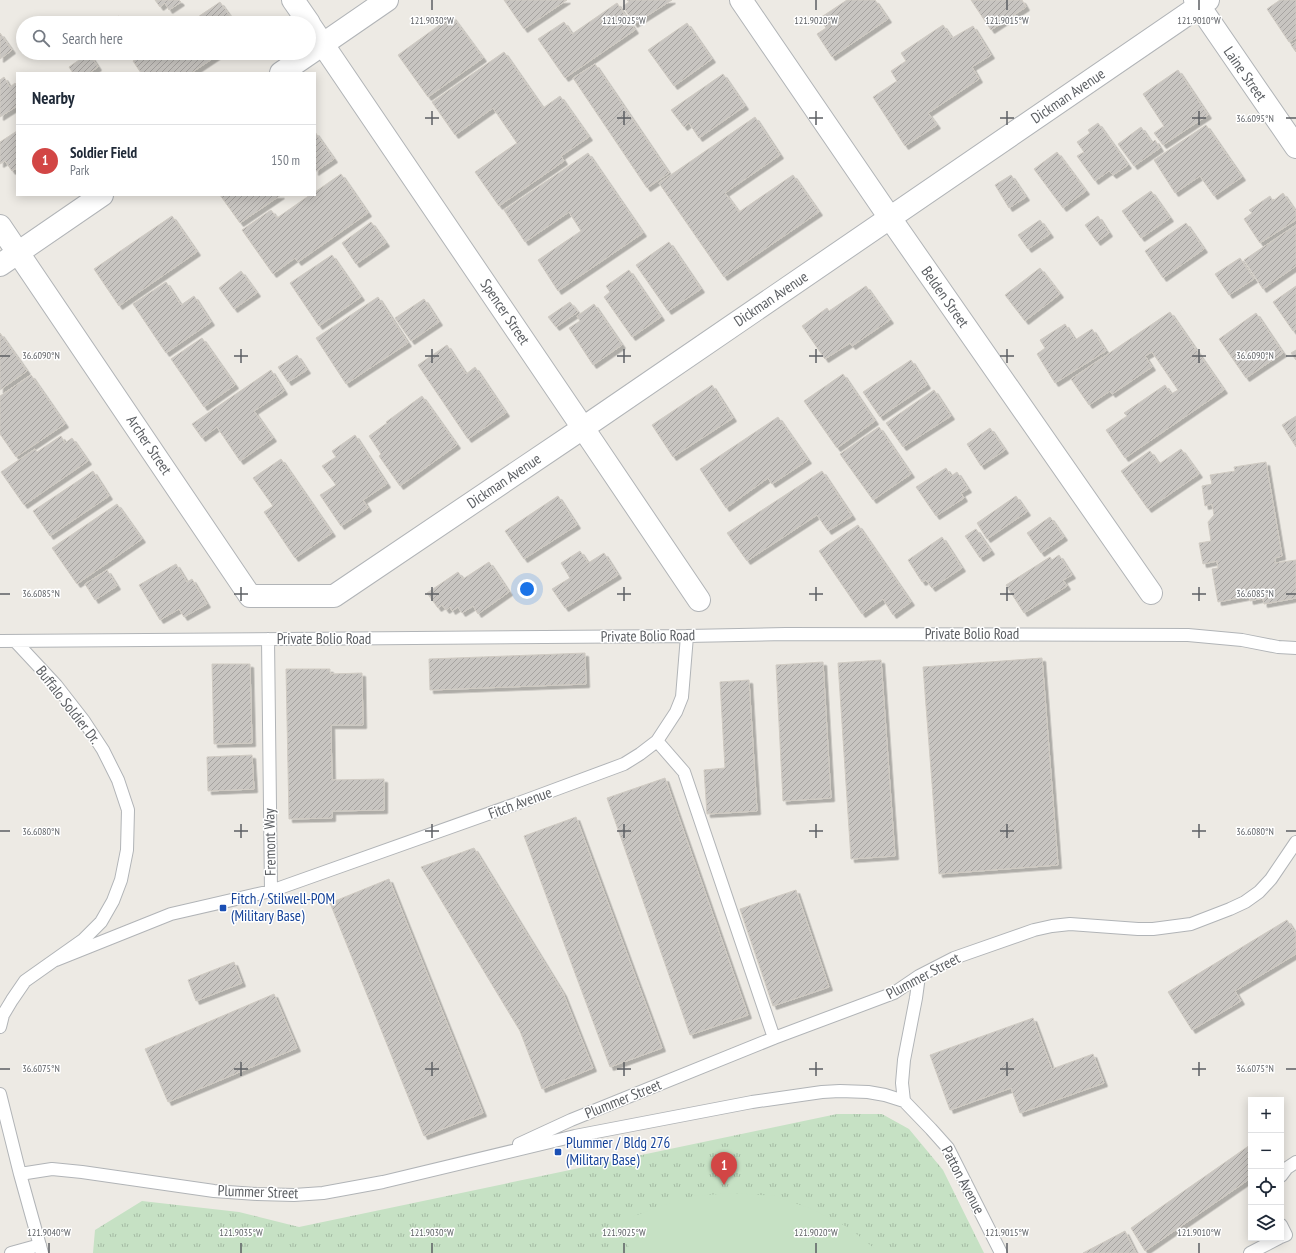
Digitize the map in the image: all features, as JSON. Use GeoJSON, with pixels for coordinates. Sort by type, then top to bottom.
{"type":"FeatureCollection","features":[{"type":"Feature","properties":{"kind":"street","name":"Spencer Street"},"geometry":{"type":"LineString","coordinates":[[293,0],[304,16]]}},
{"type":"Feature","properties":{"kind":"street"},"geometry":{"type":"LineString","coordinates":[[316,49],[387,0]]}},
{"type":"Feature","properties":{"kind":"street","name":"Belden Street"},"geometry":{"type":"LineString","coordinates":[[741,0],[890,218],[1151,593]]}},
{"type":"Feature","properties":{"kind":"street","name":"Dickman Avenue"},"geometry":{"type":"LineString","coordinates":[[334,596],[890,218],[1200,2]]}},
{"type":"Feature","properties":{"kind":"street","name":"Laine Street"},"geometry":{"type":"LineString","coordinates":[[1200,2],[1296,148]]}},
{"type":"Feature","properties":{"kind":"street","name":"Spencer Street"},"geometry":{"type":"LineString","coordinates":[[316,34],[699,600]]}},
{"type":"Feature","properties":{"kind":"street"},"geometry":{"type":"LineString","coordinates":[[282,72],[300,60]]}},
{"type":"Feature","properties":{"kind":"street"},"geometry":{"type":"LineString","coordinates":[[0,265],[101,196]]}},
{"type":"Feature","properties":{"kind":"street","name":"Archer Street"},"geometry":{"type":"LineString","coordinates":[[0,226],[250,596],[334,596]]}},
{"type":"Feature","properties":{"kind":"lane","name":"Private Bolio Road"},"geometry":{"type":"LineString","coordinates":[[0,641],[786,634],[1188,636],[1235,639],[1278,647],[1296,648]]}},
{"type":"Feature","properties":{"kind":"lane","name":"Fitch Avenue"},"geometry":{"type":"LineString","coordinates":[[271,891],[624,764],[657,741],[676,712],[682,697],[687,636]]}},
{"type":"Feature","properties":{"kind":"lane","name":"Fremont Way"},"geometry":{"type":"LineString","coordinates":[[56,960],[171,914],[271,891],[268,639]]}},
{"type":"Feature","properties":{"kind":"lane","name":"Buffalo Soldier Dr."},"geometry":{"type":"LineString","coordinates":[[15,641],[56,685],[84,721],[103,750],[118,780],[128,810],[127,850],[121,880],[113,901],[101,922],[82,940],[56,960]]}},
{"type":"Feature","properties":{"kind":"lane"},"geometry":{"type":"LineString","coordinates":[[657,741],[684,772],[774,1038]]}},
{"type":"Feature","properties":{"kind":"lane","name":"Plummer Street"},"geometry":{"type":"LineString","coordinates":[[494,1156],[571,1120],[774,1038],[894,993],[919,976],[954,958],[1034,930],[1052,926],[1075,924],[1138,929],[1153,929],[1192,924],[1245,902],[1258,892],[1271,879],[1296,842]]}},
{"type":"Feature","properties":{"kind":"lane"},"geometry":{"type":"LineString","coordinates":[[0,1027],[3,1015],[25,982],[56,960]]}},
{"type":"Feature","properties":{"kind":"lane"},"geometry":{"type":"LineString","coordinates":[[904,1101],[902,1083],[904,1060],[919,976]]}},
{"type":"Feature","properties":{"kind":"lane","name":"Plummer Street"},"geometry":{"type":"LineString","coordinates":[[20,1174],[52,1169],[214,1191],[294,1195],[323,1192],[383,1182],[597,1132],[752,1102],[822,1092],[861,1092],[885,1095],[904,1101]]}},
{"type":"Feature","properties":{"kind":"lane"},"geometry":{"type":"LineString","coordinates":[[0,1094],[41,1249],[11,1253]]}},
{"type":"Feature","properties":{"kind":"lane","name":"Patton Avenue"},"geometry":{"type":"LineString","coordinates":[[904,1101],[948,1148],[1001,1253]]}},
{"type":"Feature","properties":{"kind":"lane"},"geometry":{"type":"LineString","coordinates":[[1284,1172],[1296,1162]]}},
{"type":"Feature","properties":{"kind":"lane"},"geometry":{"type":"LineString","coordinates":[[1250,1253],[1285,1233]]}},
{"type":"Feature","properties":{"kind":"green space"},"geometry":{"type":"Polygon","coordinates":[[[837,1114],[882,1114],[909,1129],[943,1170],[984,1253],[93,1253],[95,1230],[142,1201],[239,1212],[299,1227],[837,1114]]]}},
{"type":"Feature","properties":{"kind":"green space"},"geometry":{"type":"Polygon","coordinates":[[[733,1193],[775,1196],[814,1210],[849,1228],[880,1253],[630,1253],[622,1221],[660,1206],[694,1196],[733,1193]]]}},
{"type":"Feature","properties":{"kind":"building"},"geometry":{"type":"Polygon","coordinates":[[[155,0],[179,0],[181,2],[169,10],[165,3],[160,7],[155,0]]]}},
{"type":"Feature","properties":{"kind":"building"},"geometry":{"type":"Polygon","coordinates":[[[504,0],[567,0],[524,29],[504,0]]]}},
{"type":"Feature","properties":{"kind":"building"},"geometry":{"type":"Polygon","coordinates":[[[627,0],[672,0],[634,24],[623,6],[629,2],[627,0]]]}},
{"type":"Feature","properties":{"kind":"building"},"geometry":{"type":"Polygon","coordinates":[[[847,0],[875,0],[888,19],[832,57],[817,34],[826,28],[820,18],[847,0]]]}},
{"type":"Feature","properties":{"kind":"building"},"geometry":{"type":"Polygon","coordinates":[[[971,0],[1022,0],[1026,7],[991,30],[971,0]]]}},
{"type":"Feature","properties":{"kind":"building"},"geometry":{"type":"Polygon","coordinates":[[[1280,0],[1296,0],[1296,38],[1289,42],[1267,9],[1280,0]]]}},
{"type":"Feature","properties":{"kind":"building"},"geometry":{"type":"Polygon","coordinates":[[[220,2],[230,16],[199,16],[220,2]]]}},
{"type":"Feature","properties":{"kind":"building"},"geometry":{"type":"Polygon","coordinates":[[[617,3],[635,30],[565,78],[538,39],[564,22],[572,34],[617,3]]]}},
{"type":"Feature","properties":{"kind":"building"},"geometry":{"type":"Polygon","coordinates":[[[452,16],[483,58],[428,97],[398,55],[452,16]]]}},
{"type":"Feature","properties":{"kind":"building"},"geometry":{"type":"Polygon","coordinates":[[[687,23],[712,59],[674,86],[648,50],[687,23]]]}},
{"type":"Feature","properties":{"kind":"building"},"geometry":{"type":"Polygon","coordinates":[[[943,25],[952,38],[973,26],[991,55],[972,67],[979,79],[928,113],[937,125],[905,146],[873,97],[897,81],[891,71],[906,61],[901,53],[943,25]]]}},
{"type":"Feature","properties":{"kind":"building"},"geometry":{"type":"Polygon","coordinates":[[[0,33],[12,50],[0,59],[0,33]]]}},
{"type":"Feature","properties":{"kind":"building"},"geometry":{"type":"Polygon","coordinates":[[[1296,42],[1296,52],[1291,45],[1296,42]]]}},
{"type":"Feature","properties":{"kind":"building"},"geometry":{"type":"Polygon","coordinates":[[[504,52],[543,108],[560,96],[589,137],[561,156],[564,161],[499,206],[475,172],[517,143],[493,108],[455,135],[432,102],[504,52]]]}},
{"type":"Feature","properties":{"kind":"building"},"geometry":{"type":"Polygon","coordinates":[[[79,60],[94,60],[98,67],[90,72],[72,72],[69,67],[79,60]]]}},
{"type":"Feature","properties":{"kind":"building"},"geometry":{"type":"Polygon","coordinates":[[[210,60],[192,72],[140,72],[133,61],[210,60]]]}},
{"type":"Feature","properties":{"kind":"building"},"geometry":{"type":"Polygon","coordinates":[[[595,64],[669,173],[647,188],[573,78],[595,64]]]}},
{"type":"Feature","properties":{"kind":"building"},"geometry":{"type":"Polygon","coordinates":[[[1178,70],[1208,115],[1163,145],[1154,133],[1164,126],[1143,94],[1178,70]]]}},
{"type":"Feature","properties":{"kind":"building"},"geometry":{"type":"Polygon","coordinates":[[[723,74],[745,106],[699,138],[689,123],[684,127],[671,110],[723,74]]]}},
{"type":"Feature","properties":{"kind":"building"},"geometry":{"type":"Polygon","coordinates":[[[4,77],[10,87],[15,83],[16,84],[16,107],[0,117],[0,80],[4,77]]]}},
{"type":"Feature","properties":{"kind":"building"},"geometry":{"type":"Polygon","coordinates":[[[755,117],[780,155],[725,193],[739,212],[793,175],[819,212],[724,277],[659,183],[755,117]]]}},
{"type":"Feature","properties":{"kind":"building"},"geometry":{"type":"Polygon","coordinates":[[[1098,123],[1128,165],[1113,175],[1109,171],[1095,181],[1077,156],[1084,152],[1077,142],[1090,133],[1088,130],[1098,123]]]}},
{"type":"Feature","properties":{"kind":"building"},"geometry":{"type":"Polygon","coordinates":[[[1206,125],[1242,177],[1214,196],[1200,176],[1175,193],[1154,160],[1206,125]]]}},
{"type":"Feature","properties":{"kind":"building"},"geometry":{"type":"Polygon","coordinates":[[[1141,127],[1152,143],[1155,140],[1160,148],[1134,166],[1118,144],[1141,127]]]}},
{"type":"Feature","properties":{"kind":"building"},"geometry":{"type":"Polygon","coordinates":[[[16,132],[16,169],[12,171],[5,161],[0,164],[0,142],[16,132]]]}},
{"type":"Feature","properties":{"kind":"building"},"geometry":{"type":"Polygon","coordinates":[[[316,133],[334,159],[316,171],[316,133]]]}},
{"type":"Feature","properties":{"kind":"building"},"geometry":{"type":"Polygon","coordinates":[[[1057,152],[1086,191],[1063,208],[1034,169],[1057,152]]]}},
{"type":"Feature","properties":{"kind":"building"},"geometry":{"type":"Polygon","coordinates":[[[588,153],[643,233],[558,291],[538,260],[581,231],[569,212],[525,242],[504,210],[588,153]]]}},
{"type":"Feature","properties":{"kind":"building"},"geometry":{"type":"Polygon","coordinates":[[[341,174],[368,213],[298,262],[295,258],[273,274],[242,230],[271,210],[277,218],[309,196],[316,196],[316,191],[341,174]]]}},
{"type":"Feature","properties":{"kind":"building"},"geometry":{"type":"Polygon","coordinates":[[[1011,175],[1026,197],[1009,208],[995,185],[1011,175]]]}},
{"type":"Feature","properties":{"kind":"building"},"geometry":{"type":"Polygon","coordinates":[[[1151,191],[1170,218],[1141,238],[1122,211],[1151,191]]]}},
{"type":"Feature","properties":{"kind":"building"},"geometry":{"type":"Polygon","coordinates":[[[1283,193],[1296,212],[1296,220],[1260,243],[1244,219],[1252,213],[1249,210],[1270,196],[1273,201],[1283,193]]]}},
{"type":"Feature","properties":{"kind":"building"},"geometry":{"type":"Polygon","coordinates":[[[221,196],[280,196],[240,223],[221,196]]]}},
{"type":"Feature","properties":{"kind":"building"},"geometry":{"type":"Polygon","coordinates":[[[172,216],[197,252],[119,306],[94,269],[172,216]]]}},
{"type":"Feature","properties":{"kind":"building"},"geometry":{"type":"Polygon","coordinates":[[[1098,216],[1109,233],[1097,242],[1085,225],[1098,216]]]}},
{"type":"Feature","properties":{"kind":"building"},"geometry":{"type":"Polygon","coordinates":[[[1040,220],[1050,234],[1028,249],[1018,235],[1040,220]]]}},
{"type":"Feature","properties":{"kind":"building"},"geometry":{"type":"Polygon","coordinates":[[[371,222],[386,243],[356,264],[342,243],[371,222]]]}},
{"type":"Feature","properties":{"kind":"building"},"geometry":{"type":"Polygon","coordinates":[[[1186,223],[1204,249],[1163,278],[1145,251],[1186,223]]]}},
{"type":"Feature","properties":{"kind":"building"},"geometry":{"type":"Polygon","coordinates":[[[1296,225],[1296,266],[1263,289],[1244,260],[1296,225]]]}},
{"type":"Feature","properties":{"kind":"building"},"geometry":{"type":"Polygon","coordinates":[[[669,242],[701,289],[668,311],[636,265],[669,242]]]}},
{"type":"Feature","properties":{"kind":"building"},"geometry":{"type":"Polygon","coordinates":[[[332,255],[361,297],[319,326],[290,283],[332,255]]]}},
{"type":"Feature","properties":{"kind":"building"},"geometry":{"type":"Polygon","coordinates":[[[1240,258],[1254,279],[1229,295],[1215,274],[1240,258]]]}},
{"type":"Feature","properties":{"kind":"building"},"geometry":{"type":"Polygon","coordinates":[[[1040,268],[1060,294],[1025,321],[1005,295],[1040,268]]]}},
{"type":"Feature","properties":{"kind":"building"},"geometry":{"type":"Polygon","coordinates":[[[629,270],[661,317],[632,337],[604,297],[610,292],[606,286],[629,270]]]}},
{"type":"Feature","properties":{"kind":"building"},"geometry":{"type":"Polygon","coordinates":[[[241,271],[257,293],[234,309],[219,288],[241,271]]]}},
{"type":"Feature","properties":{"kind":"building"},"geometry":{"type":"Polygon","coordinates":[[[166,282],[181,305],[194,296],[211,322],[166,353],[133,304],[166,282]]]}},
{"type":"Feature","properties":{"kind":"building"},"geometry":{"type":"Polygon","coordinates":[[[866,286],[890,320],[852,346],[850,343],[825,359],[802,326],[827,308],[829,311],[866,286]]]}},
{"type":"Feature","properties":{"kind":"building"},"geometry":{"type":"Polygon","coordinates":[[[1296,286],[1296,329],[1293,331],[1273,302],[1296,286]]]}},
{"type":"Feature","properties":{"kind":"building"},"geometry":{"type":"Polygon","coordinates":[[[378,297],[408,343],[346,384],[316,338],[378,297]]]}},
{"type":"Feature","properties":{"kind":"building"},"geometry":{"type":"Polygon","coordinates":[[[424,299],[439,322],[411,341],[395,318],[424,299]]]}},
{"type":"Feature","properties":{"kind":"building"},"geometry":{"type":"Polygon","coordinates":[[[570,302],[578,312],[556,327],[548,317],[570,302]]]}},
{"type":"Feature","properties":{"kind":"building"},"geometry":{"type":"Polygon","coordinates":[[[594,304],[622,345],[593,365],[569,328],[580,321],[577,316],[594,304]]]}},
{"type":"Feature","properties":{"kind":"building"},"geometry":{"type":"Polygon","coordinates":[[[1170,312],[1224,390],[1125,458],[1106,430],[1127,416],[1124,413],[1165,385],[1171,394],[1178,390],[1152,352],[1145,356],[1152,367],[1112,394],[1110,391],[1089,405],[1071,379],[1170,312]]]}},
{"type":"Feature","properties":{"kind":"building"},"geometry":{"type":"Polygon","coordinates":[[[1256,313],[1283,353],[1246,378],[1219,339],[1256,313]]]}},
{"type":"Feature","properties":{"kind":"building"},"geometry":{"type":"Polygon","coordinates":[[[1065,324],[1075,340],[1092,329],[1106,351],[1055,383],[1037,354],[1045,348],[1040,340],[1065,324]]]}},
{"type":"Feature","properties":{"kind":"building"},"geometry":{"type":"Polygon","coordinates":[[[0,333],[27,371],[0,390],[0,333]]]}},
{"type":"Feature","properties":{"kind":"building"},"geometry":{"type":"Polygon","coordinates":[[[202,338],[235,385],[204,407],[171,359],[202,338]]]}},
{"type":"Feature","properties":{"kind":"building"},"geometry":{"type":"Polygon","coordinates":[[[447,345],[466,374],[475,367],[506,413],[468,439],[418,365],[447,345]]]}},
{"type":"Feature","properties":{"kind":"building"},"geometry":{"type":"Polygon","coordinates":[[[1296,350],[1296,360],[1291,353],[1296,350]]]}},
{"type":"Feature","properties":{"kind":"building"},"geometry":{"type":"Polygon","coordinates":[[[297,355],[307,370],[288,382],[278,367],[297,355]]]}},
{"type":"Feature","properties":{"kind":"building"},"geometry":{"type":"Polygon","coordinates":[[[911,360],[927,385],[880,417],[863,392],[911,360]]]}},
{"type":"Feature","properties":{"kind":"building"},"geometry":{"type":"Polygon","coordinates":[[[271,370],[284,391],[254,411],[273,438],[240,461],[217,427],[202,438],[192,424],[271,370]]]}},
{"type":"Feature","properties":{"kind":"building"},"geometry":{"type":"Polygon","coordinates":[[[843,374],[875,421],[837,448],[804,401],[843,374]]]}},
{"type":"Feature","properties":{"kind":"building"},"geometry":{"type":"Polygon","coordinates":[[[31,375],[65,424],[16,457],[0,434],[0,396],[31,375]]]}},
{"type":"Feature","properties":{"kind":"building"},"geometry":{"type":"Polygon","coordinates":[[[712,385],[733,418],[673,457],[652,425],[712,385]]]}},
{"type":"Feature","properties":{"kind":"building"},"geometry":{"type":"Polygon","coordinates":[[[934,390],[951,416],[903,447],[886,423],[934,390]]]}},
{"type":"Feature","properties":{"kind":"building"},"geometry":{"type":"Polygon","coordinates":[[[422,396],[457,445],[400,486],[379,456],[381,454],[369,436],[422,396]]]}},
{"type":"Feature","properties":{"kind":"building"},"geometry":{"type":"Polygon","coordinates":[[[1296,416],[1296,447],[1282,425],[1296,416]]]}},
{"type":"Feature","properties":{"kind":"building"},"geometry":{"type":"Polygon","coordinates":[[[778,417],[808,460],[772,484],[768,478],[726,508],[700,469],[778,417]]]}},
{"type":"Feature","properties":{"kind":"building"},"geometry":{"type":"Polygon","coordinates":[[[879,427],[911,474],[873,500],[840,454],[879,427]]]}},
{"type":"Feature","properties":{"kind":"building"},"geometry":{"type":"Polygon","coordinates":[[[990,428],[1005,450],[981,466],[967,444],[990,428]]]}},
{"type":"Feature","properties":{"kind":"building"},"geometry":{"type":"Polygon","coordinates":[[[355,435],[387,484],[363,500],[368,508],[341,526],[320,495],[336,485],[322,466],[336,457],[332,451],[355,435]]]}},
{"type":"Feature","properties":{"kind":"building"},"geometry":{"type":"Polygon","coordinates":[[[61,436],[65,443],[72,438],[88,461],[24,505],[1,472],[35,449],[37,452],[61,436]]]}},
{"type":"Feature","properties":{"kind":"building"},"geometry":{"type":"Polygon","coordinates":[[[1181,449],[1199,474],[1148,509],[1121,471],[1150,451],[1159,464],[1181,449]]]}},
{"type":"Feature","properties":{"kind":"building"},"geometry":{"type":"Polygon","coordinates":[[[281,459],[332,533],[295,558],[264,512],[273,506],[253,478],[281,459]]]}},
{"type":"Feature","properties":{"kind":"building"},"geometry":{"type":"Polygon","coordinates":[[[1266,462],[1282,556],[1275,558],[1275,563],[1296,560],[1296,598],[1264,604],[1263,598],[1250,601],[1249,596],[1218,602],[1212,569],[1218,568],[1217,561],[1203,564],[1199,543],[1211,541],[1208,522],[1214,515],[1212,504],[1205,506],[1202,486],[1212,484],[1210,475],[1235,471],[1234,467],[1266,462]]]}},
{"type":"Feature","properties":{"kind":"building"},"geometry":{"type":"Polygon","coordinates":[[[946,468],[951,476],[957,472],[968,489],[961,493],[964,498],[936,516],[916,487],[946,468]]]}},
{"type":"Feature","properties":{"kind":"building"},"geometry":{"type":"Polygon","coordinates":[[[93,471],[109,496],[50,536],[33,511],[93,471]]]}},
{"type":"Feature","properties":{"kind":"building"},"geometry":{"type":"Polygon","coordinates":[[[822,471],[852,516],[828,531],[817,515],[747,561],[727,533],[822,471]]]}},
{"type":"Feature","properties":{"kind":"building"},"geometry":{"type":"Polygon","coordinates":[[[558,496],[577,525],[524,559],[505,531],[558,496]]]}},
{"type":"Feature","properties":{"kind":"building"},"geometry":{"type":"Polygon","coordinates":[[[1016,496],[1027,512],[987,539],[977,523],[1016,496]]]}},
{"type":"Feature","properties":{"kind":"building"},"geometry":{"type":"Polygon","coordinates":[[[117,504],[142,539],[77,584],[52,548],[117,504]]]}},
{"type":"Feature","properties":{"kind":"building"},"geometry":{"type":"Polygon","coordinates":[[[1050,517],[1064,537],[1041,553],[1027,533],[1050,517]]]}},
{"type":"Feature","properties":{"kind":"building"},"geometry":{"type":"Polygon","coordinates":[[[858,525],[911,602],[893,615],[883,599],[862,614],[819,551],[858,525]]]}},
{"type":"Feature","properties":{"kind":"building"},"geometry":{"type":"Polygon","coordinates":[[[976,529],[991,551],[980,558],[965,536],[976,529]]]}},
{"type":"Feature","properties":{"kind":"building"},"geometry":{"type":"Polygon","coordinates":[[[942,537],[962,568],[932,588],[926,580],[922,582],[908,560],[942,537]]]}},
{"type":"Feature","properties":{"kind":"building"},"geometry":{"type":"Polygon","coordinates":[[[580,551],[588,563],[604,553],[618,575],[565,608],[552,589],[570,578],[561,563],[580,551]]]}},
{"type":"Feature","properties":{"kind":"building"},"geometry":{"type":"Polygon","coordinates":[[[1059,555],[1072,575],[1063,580],[1067,586],[1024,613],[1006,585],[1050,557],[1052,560],[1059,555]]]}},
{"type":"Feature","properties":{"kind":"building"},"geometry":{"type":"Polygon","coordinates":[[[489,562],[509,592],[478,614],[473,606],[462,613],[458,607],[452,611],[450,607],[446,610],[442,605],[438,608],[427,593],[458,572],[463,579],[489,562]]]}},
{"type":"Feature","properties":{"kind":"building"},"geometry":{"type":"Polygon","coordinates":[[[176,564],[187,582],[192,579],[207,604],[184,617],[179,609],[160,620],[139,585],[176,564]]]}},
{"type":"Feature","properties":{"kind":"building"},"geometry":{"type":"Polygon","coordinates":[[[107,570],[117,586],[95,600],[85,584],[107,570]]]}},
{"type":"Feature","properties":{"kind":"building"},"geometry":{"type":"Polygon","coordinates":[[[585,653],[586,684],[430,690],[429,659],[585,653]]]}},
{"type":"Feature","properties":{"kind":"building"},"geometry":{"type":"Polygon","coordinates":[[[1042,658],[1058,865],[939,874],[923,667],[1042,658]]]}},
{"type":"Feature","properties":{"kind":"building"},"geometry":{"type":"Polygon","coordinates":[[[881,660],[895,856],[851,859],[838,663],[881,660]]]}},
{"type":"Feature","properties":{"kind":"building"},"geometry":{"type":"Polygon","coordinates":[[[823,662],[831,798],[783,801],[776,665],[823,662]]]}},
{"type":"Feature","properties":{"kind":"building"},"geometry":{"type":"Polygon","coordinates":[[[212,664],[250,664],[252,743],[214,744],[212,664]]]}},
{"type":"Feature","properties":{"kind":"building"},"geometry":{"type":"Polygon","coordinates":[[[286,669],[330,669],[330,674],[362,673],[363,725],[331,725],[332,780],[384,779],[384,810],[332,811],[332,818],[289,819],[286,669]]]}},
{"type":"Feature","properties":{"kind":"building"},"geometry":{"type":"Polygon","coordinates":[[[749,680],[757,811],[707,814],[704,770],[725,768],[720,682],[749,680]]]}},
{"type":"Feature","properties":{"kind":"building"},"geometry":{"type":"Polygon","coordinates":[[[252,755],[254,789],[208,791],[207,757],[252,755]]]}},
{"type":"Feature","properties":{"kind":"building"},"geometry":{"type":"Polygon","coordinates":[[[665,778],[748,1015],[690,1035],[607,798],[665,778]]]}},
{"type":"Feature","properties":{"kind":"building"},"geometry":{"type":"Polygon","coordinates":[[[576,817],[662,1048],[610,1067],[524,836],[576,817]]]}},
{"type":"Feature","properties":{"kind":"building"},"geometry":{"type":"Polygon","coordinates":[[[474,848],[563,993],[593,1068],[542,1089],[520,1031],[421,867],[474,848]]]}},
{"type":"Feature","properties":{"kind":"building"},"geometry":{"type":"Polygon","coordinates":[[[389,879],[483,1113],[424,1136],[330,903],[389,879]]]}},
{"type":"Feature","properties":{"kind":"building"},"geometry":{"type":"Polygon","coordinates":[[[796,890],[829,987],[773,1006],[740,909],[796,890]]]}},
{"type":"Feature","properties":{"kind":"building"},"geometry":{"type":"Polygon","coordinates":[[[1287,920],[1296,934],[1296,954],[1235,991],[1241,1001],[1192,1030],[1168,992],[1287,920]]]}},
{"type":"Feature","properties":{"kind":"building"},"geometry":{"type":"Polygon","coordinates":[[[234,962],[242,983],[196,1001],[188,980],[234,962]]]}},
{"type":"Feature","properties":{"kind":"building"},"geometry":{"type":"Polygon","coordinates":[[[274,994],[297,1048],[168,1102],[145,1049],[274,994]]]}},
{"type":"Feature","properties":{"kind":"building"},"geometry":{"type":"Polygon","coordinates":[[[1033,1018],[1052,1069],[1093,1054],[1104,1083],[1020,1113],[1011,1088],[950,1110],[930,1055],[1033,1018]]]}},
{"type":"Feature","properties":{"kind":"building"},"geometry":{"type":"Polygon","coordinates":[[[1248,1146],[1248,1180],[1145,1251],[1131,1228],[1248,1146]]]}},
{"type":"Feature","properties":{"kind":"building"},"geometry":{"type":"Polygon","coordinates":[[[1125,1231],[1136,1253],[1083,1253],[1125,1231]]]}},
{"type":"Feature","properties":{"kind":"place","name":"Fitch / Stilwell-POM (Military Base)"},"geometry":{"type":"Point","coordinates":[223,908]}},
{"type":"Feature","properties":{"kind":"place","name":"Plummer / Bldg 276 (Military Base)"},"geometry":{"type":"Point","coordinates":[558,1152]}},
{"type":"Feature","properties":{"kind":"place","name":"Soldier Field"},"geometry":{"type":"Point","coordinates":[724,1185]}}]}
